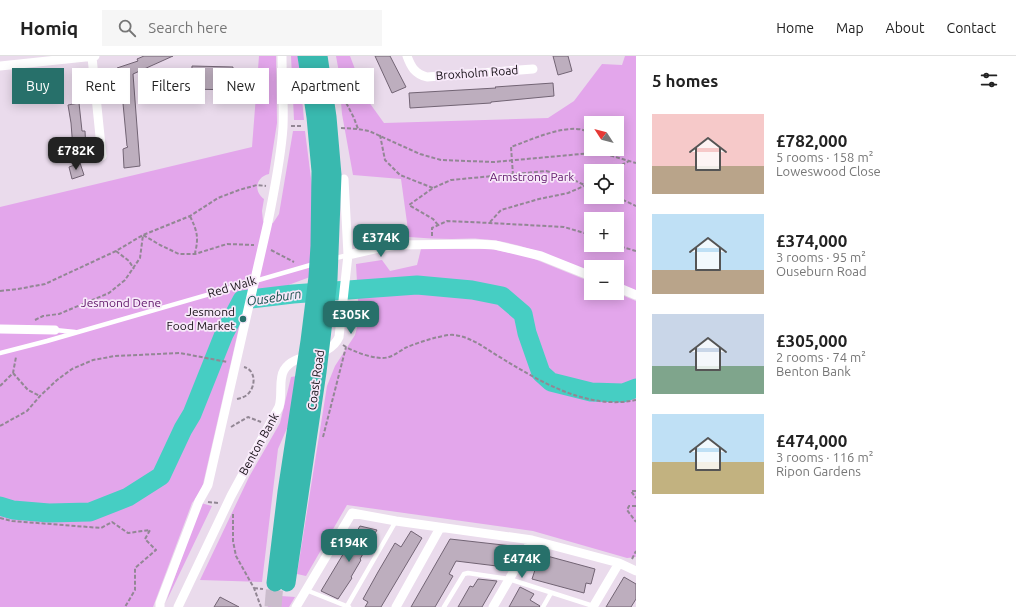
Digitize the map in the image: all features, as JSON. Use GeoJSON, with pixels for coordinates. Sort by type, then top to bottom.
{"type":"FeatureCollection","features":[{"type":"Feature","properties":{"kind":"highway","name":"Coast Road"},"geometry":{"type":"LineString","coordinates":[[306,56],[315,117],[325,244]]}},
{"type":"Feature","properties":{"kind":"highway","name":"Coast Road"},"geometry":{"type":"LineString","coordinates":[[281,583],[286,492],[311,372],[317,277],[325,244],[333,175],[328,117],[319,56]]}},
{"type":"Feature","properties":{"kind":"street"},"geometry":{"type":"LineString","coordinates":[[0,66],[94,56],[102,156]]}},
{"type":"Feature","properties":{"kind":"street"},"geometry":{"type":"LineString","coordinates":[[160,607],[160,603],[199,501],[208,485],[268,222],[275,186],[283,126],[282,56]]}},
{"type":"Feature","properties":{"kind":"street","name":"Broxholm Road"},"geometry":{"type":"LineString","coordinates":[[407,56],[413,69],[421,76],[427,77],[534,69]]}},
{"type":"Feature","properties":{"kind":"street"},"geometry":{"type":"LineString","coordinates":[[338,341],[348,255],[344,179]]}},
{"type":"Feature","properties":{"kind":"street"},"geometry":{"type":"LineString","coordinates":[[348,255],[389,246],[495,245],[552,259],[584,273]]}},
{"type":"Feature","properties":{"kind":"street"},"geometry":{"type":"LineString","coordinates":[[624,290],[636,295]]}},
{"type":"Feature","properties":{"kind":"street"},"geometry":{"type":"LineString","coordinates":[[0,329],[55,330]]}},
{"type":"Feature","properties":{"kind":"street","name":"Benton Bank"},"geometry":{"type":"LineString","coordinates":[[178,607],[231,496],[276,415],[281,400],[281,379],[286,367],[293,362],[330,348],[338,341]]}},
{"type":"Feature","properties":{"kind":"street"},"geometry":{"type":"LineString","coordinates":[[296,607],[352,513],[440,528],[532,540],[619,563],[636,571]]}},
{"type":"Feature","properties":{"kind":"street"},"geometry":{"type":"LineString","coordinates":[[396,607],[440,528]]}},
{"type":"Feature","properties":{"kind":"street"},"geometry":{"type":"LineString","coordinates":[[494,607],[532,540]]}},
{"type":"Feature","properties":{"kind":"street"},"geometry":{"type":"LineString","coordinates":[[593,607],[619,563]]}},
{"type":"Feature","properties":{"kind":"lane","name":"Red Walk"},"geometry":{"type":"LineString","coordinates":[[0,354],[302,266],[348,255]]}},
{"type":"Feature","properties":{"kind":"lane"},"geometry":{"type":"LineString","coordinates":[[55,330],[77,332]]}},
{"type":"Feature","properties":{"kind":"lane"},"geometry":{"type":"LineString","coordinates":[[306,590],[348,606],[396,521]]}},
{"type":"Feature","properties":{"kind":"lane"},"geometry":{"type":"LineString","coordinates":[[444,607],[464,574],[468,573],[509,579],[593,607]]}},
{"type":"Feature","properties":{"kind":"lane"},"geometry":{"type":"LineString","coordinates":[[543,607],[551,593]]}},
{"type":"Feature","properties":{"kind":"path"},"geometry":{"type":"LineString","coordinates":[[347,104],[358,129]]}},
{"type":"Feature","properties":{"kind":"path"},"geometry":{"type":"LineString","coordinates":[[345,128],[358,129],[380,135],[420,154],[441,160],[494,162],[584,154]]}},
{"type":"Feature","properties":{"kind":"path"},"geometry":{"type":"LineString","coordinates":[[513,175],[511,148],[557,130],[584,130]]}},
{"type":"Feature","properties":{"kind":"path"},"geometry":{"type":"LineString","coordinates":[[380,135],[385,160],[400,175],[433,188]]}},
{"type":"Feature","properties":{"kind":"path"},"geometry":{"type":"LineString","coordinates":[[614,156],[636,163]]}},
{"type":"Feature","properties":{"kind":"path"},"geometry":{"type":"LineString","coordinates":[[623,164],[630,160]]}},
{"type":"Feature","properties":{"kind":"path"},"geometry":{"type":"LineString","coordinates":[[438,225],[433,219],[409,205],[433,188],[451,180],[546,171],[565,176],[584,186]]}},
{"type":"Feature","properties":{"kind":"path"},"geometry":{"type":"LineString","coordinates":[[0,291],[45,284],[116,251],[144,235],[190,216],[218,198],[257,185],[275,186]]}},
{"type":"Feature","properties":{"kind":"path"},"geometry":{"type":"LineString","coordinates":[[490,222],[502,210],[584,186]]}},
{"type":"Feature","properties":{"kind":"path"},"geometry":{"type":"LineString","coordinates":[[624,200],[636,206]]}},
{"type":"Feature","properties":{"kind":"path"},"geometry":{"type":"LineString","coordinates":[[190,216],[197,231],[198,241],[195,254]]}},
{"type":"Feature","properties":{"kind":"path"},"geometry":{"type":"LineString","coordinates":[[433,245],[432,228],[447,222],[490,222],[564,227],[584,233]]}},
{"type":"Feature","properties":{"kind":"path"},"geometry":{"type":"LineString","coordinates":[[144,235],[179,254],[195,254],[227,244],[255,246]]}},
{"type":"Feature","properties":{"kind":"path"},"geometry":{"type":"LineString","coordinates":[[27,330],[30,322],[43,316],[59,314],[109,293],[126,280],[140,258],[144,235]]}},
{"type":"Feature","properties":{"kind":"path"},"geometry":{"type":"LineString","coordinates":[[624,247],[636,251]]}},
{"type":"Feature","properties":{"kind":"path"},"geometry":{"type":"LineString","coordinates":[[268,249],[302,266]]}},
{"type":"Feature","properties":{"kind":"path"},"geometry":{"type":"LineString","coordinates":[[116,251],[129,261],[134,269]]}},
{"type":"Feature","properties":{"kind":"path"},"geometry":{"type":"LineString","coordinates":[[338,341],[359,354],[388,358],[405,348],[423,341],[447,335],[454,335],[474,341],[531,375],[558,389],[587,399],[611,403],[636,400]]}},
{"type":"Feature","properties":{"kind":"path"},"geometry":{"type":"LineString","coordinates":[[323,439],[346,347]]}},
{"type":"Feature","properties":{"kind":"path"},"geometry":{"type":"LineString","coordinates":[[0,386],[13,373],[18,349]]}},
{"type":"Feature","properties":{"kind":"path"},"geometry":{"type":"LineString","coordinates":[[0,426],[27,411],[57,380],[72,369],[93,360],[115,356],[180,353],[233,364]]}},
{"type":"Feature","properties":{"kind":"path"},"geometry":{"type":"LineString","coordinates":[[233,400],[248,394],[254,379],[252,372],[248,368],[241,366]]}},
{"type":"Feature","properties":{"kind":"path"},"geometry":{"type":"LineString","coordinates":[[13,373],[28,390],[40,396]]}},
{"type":"Feature","properties":{"kind":"path"},"geometry":{"type":"LineString","coordinates":[[228,425],[231,427],[234,426],[248,417],[269,426]]}},
{"type":"Feature","properties":{"kind":"path"},"geometry":{"type":"LineString","coordinates":[[636,491],[631,491],[636,498]]}},
{"type":"Feature","properties":{"kind":"path"},"geometry":{"type":"LineString","coordinates":[[636,506],[629,506],[627,510],[636,522]]}},
{"type":"Feature","properties":{"kind":"path"},"geometry":{"type":"LineString","coordinates":[[233,514],[233,541],[236,556],[254,588],[261,607]]}},
{"type":"Feature","properties":{"kind":"path"},"geometry":{"type":"LineString","coordinates":[[0,518],[12,521],[101,528],[112,522],[128,533],[150,530],[145,539],[156,550],[134,568],[135,590],[125,607]]}},
{"type":"Feature","properties":{"kind":"green space","name":"Jesmond Dene"},"geometry":{"type":"Polygon","coordinates":[[[259,56],[276,56],[277,123],[269,174],[261,178],[257,188],[258,192],[264,199],[262,211],[263,221],[273,223],[279,214],[293,131],[305,131],[314,202],[310,277],[245,301],[201,491],[192,503],[153,607],[0,607],[0,207],[252,147],[255,104],[269,104],[269,68],[258,68],[259,56]]]}},
{"type":"Feature","properties":{"kind":"green space"},"geometry":{"type":"Polygon","coordinates":[[[291,56],[298,56],[299,68],[292,68],[291,56]]]}},
{"type":"Feature","properties":{"kind":"green space","name":"Armstrong Park"},"geometry":{"type":"Polygon","coordinates":[[[336,56],[350,56],[355,68],[338,68],[336,56]]]}},
{"type":"Feature","properties":{"kind":"green space","name":"Armstrong Park"},"geometry":{"type":"Polygon","coordinates":[[[625,56],[636,56],[636,291],[624,287],[624,260],[584,260],[584,270],[537,251],[494,240],[409,237],[401,179],[353,175],[341,104],[370,104],[384,123],[548,118],[574,101],[602,64],[622,65],[625,56]]]}},
{"type":"Feature","properties":{"kind":"green space"},"geometry":{"type":"Polygon","coordinates":[[[293,104],[302,104],[304,120],[294,120],[293,104]]]}},
{"type":"Feature","properties":{"kind":"green space"},"geometry":{"type":"Polygon","coordinates":[[[421,249],[491,249],[527,256],[584,279],[584,300],[624,300],[624,296],[636,301],[636,557],[627,558],[533,531],[347,505],[306,576],[297,574],[327,386],[335,366],[355,335],[359,320],[356,264],[382,260],[390,271],[417,265],[421,249]]]}},
{"type":"Feature","properties":{"kind":"green space"},"geometry":{"type":"Polygon","coordinates":[[[297,376],[288,426],[278,449],[262,582],[200,580],[249,477],[280,423],[291,377],[297,376]]]}},
{"type":"Feature","properties":{"kind":"green space"},"geometry":{"type":"Polygon","coordinates":[[[201,503],[212,506],[166,602],[201,503]]]}},
{"type":"Feature","properties":{"kind":"green space"},"geometry":{"type":"Polygon","coordinates":[[[267,595],[295,597],[289,607],[268,607],[267,595]]]}},
{"type":"Feature","properties":{"kind":"building"},"geometry":{"type":"Polygon","coordinates":[[[144,56],[173,56],[146,68],[138,68],[138,72],[133,74],[140,166],[124,168],[123,149],[128,147],[123,104],[130,104],[130,68],[117,68],[138,61],[137,59],[144,56]]]}},
{"type":"Feature","properties":{"kind":"building"},"geometry":{"type":"Polygon","coordinates":[[[375,56],[390,56],[406,87],[392,93],[375,56]]]}},
{"type":"Feature","properties":{"kind":"building"},"geometry":{"type":"Polygon","coordinates":[[[553,56],[568,56],[572,71],[558,75],[553,56]]]}},
{"type":"Feature","properties":{"kind":"building"},"geometry":{"type":"Polygon","coordinates":[[[192,66],[233,67],[213,68],[213,90],[205,89],[205,68],[192,68],[192,66]]]}},
{"type":"Feature","properties":{"kind":"building"},"geometry":{"type":"Polygon","coordinates":[[[553,83],[554,96],[491,103],[410,108],[409,93],[553,83]]]}},
{"type":"Feature","properties":{"kind":"building"},"geometry":{"type":"Polygon","coordinates":[[[79,104],[82,131],[85,131],[86,149],[73,149],[68,105],[79,104]]]}},
{"type":"Feature","properties":{"kind":"building"},"geometry":{"type":"Polygon","coordinates":[[[80,163],[84,175],[72,179],[69,167],[80,163]]]}},
{"type":"Feature","properties":{"kind":"building"},"geometry":{"type":"Polygon","coordinates":[[[360,526],[377,530],[360,559],[361,560],[351,577],[352,578],[338,599],[321,591],[360,526]]]}},
{"type":"Feature","properties":{"kind":"building"},"geometry":{"type":"Polygon","coordinates":[[[411,531],[422,538],[381,607],[365,607],[368,602],[363,599],[395,543],[401,547],[411,531]]]}},
{"type":"Feature","properties":{"kind":"building"},"geometry":{"type":"Polygon","coordinates":[[[450,539],[512,546],[511,553],[506,561],[505,567],[456,561],[449,574],[453,576],[435,607],[411,607],[450,539]]]}},
{"type":"Feature","properties":{"kind":"building"},"geometry":{"type":"Polygon","coordinates":[[[536,553],[595,569],[591,584],[586,583],[584,593],[532,579],[535,570],[532,569],[536,553]]]}},
{"type":"Feature","properties":{"kind":"building"},"geometry":{"type":"Polygon","coordinates":[[[624,577],[636,584],[636,599],[631,607],[606,607],[624,577]]]}},
{"type":"Feature","properties":{"kind":"building"},"geometry":{"type":"Polygon","coordinates":[[[478,579],[497,581],[482,607],[458,607],[470,586],[473,587],[478,579]]]}},
{"type":"Feature","properties":{"kind":"building"},"geometry":{"type":"Polygon","coordinates":[[[520,587],[534,594],[530,600],[540,606],[539,607],[509,607],[520,587]]]}},
{"type":"Feature","properties":{"kind":"building"},"geometry":{"type":"Polygon","coordinates":[[[220,597],[239,607],[214,607],[220,597]]]}},
{"type":"Feature","properties":{"kind":"waterway","name":"Ouseburn"},"geometry":{"type":"LineString","coordinates":[[0,506],[13,510],[49,513],[90,512],[128,497],[161,476],[183,429],[192,414],[224,334],[242,300],[293,294],[417,285],[472,290],[502,296],[523,314],[527,333],[541,373],[551,382],[591,392],[623,393],[636,388]]}},
{"type":"Feature","properties":{"kind":"tunnel"},"geometry":{"type":"LineString","coordinates":[[273,607],[275,583]]}},
{"type":"Feature","properties":{"kind":"place","name":"Jesmond Food Market"},"geometry":{"type":"Point","coordinates":[243,319]}}]}
